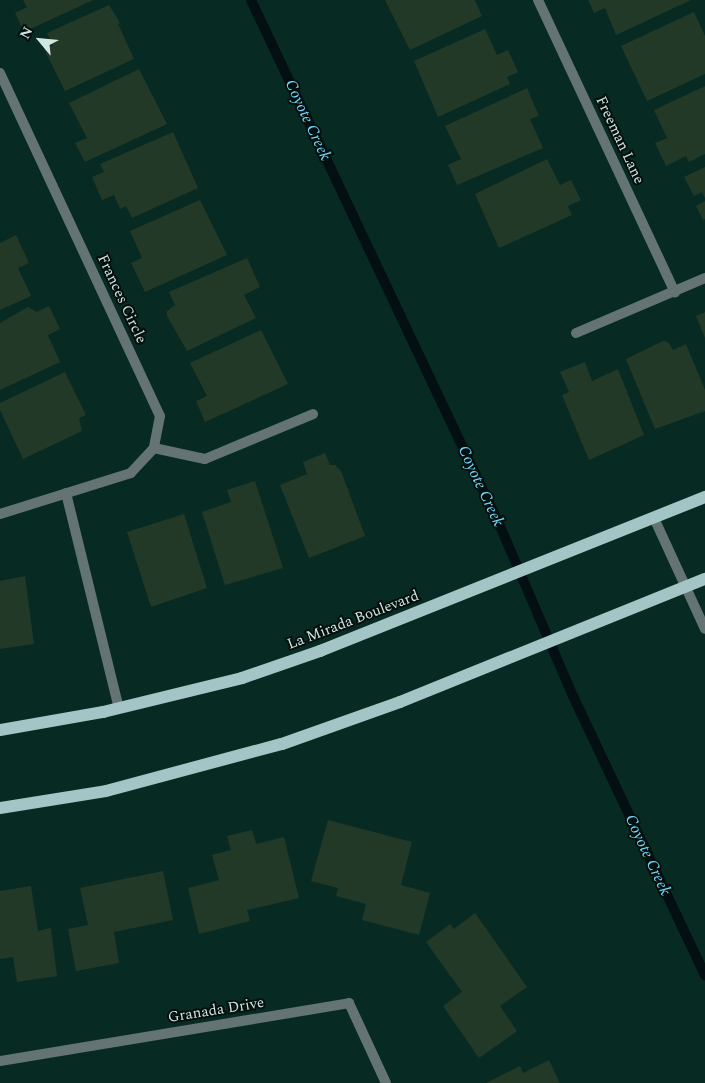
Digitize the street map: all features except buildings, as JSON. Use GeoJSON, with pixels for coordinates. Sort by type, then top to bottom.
{"type":"FeatureCollection","features":[{"type":"Feature","properties":{"kind":"main road","name":"La Mirada Boulevard"},"geometry":{"type":"LineString","coordinates":[[0,730],[119,708],[242,678],[320,651],[705,497]]}},
{"type":"Feature","properties":{"kind":"main road"},"geometry":{"type":"LineString","coordinates":[[0,808],[106,791],[227,761],[340,725],[705,579]]}},
{"type":"Feature","properties":{"kind":"street","name":"Freeman Lane"},"geometry":{"type":"LineString","coordinates":[[538,0],[675,293]]}},
{"type":"Feature","properties":{"kind":"street","name":"Frances Circle"},"geometry":{"type":"LineString","coordinates":[[0,73],[160,416],[154,448]]}},
{"type":"Feature","properties":{"kind":"street"},"geometry":{"type":"LineString","coordinates":[[576,333],[675,293],[705,278]]}},
{"type":"Feature","properties":{"kind":"street"},"geometry":{"type":"LineString","coordinates":[[0,514],[131,473],[154,448],[205,459],[313,414]]}},
{"type":"Feature","properties":{"kind":"street"},"geometry":{"type":"LineString","coordinates":[[66,493],[119,708]]}},
{"type":"Feature","properties":{"kind":"street"},"geometry":{"type":"LineString","coordinates":[[654,518],[705,630]]}},
{"type":"Feature","properties":{"kind":"street","name":"Granada Drive"},"geometry":{"type":"LineString","coordinates":[[0,1060],[350,1002],[386,1083]]}},
{"type":"Feature","properties":{"kind":"waterway","name":"Coyote Creek"},"geometry":{"type":"LineString","coordinates":[[251,0],[500,526],[573,696],[705,975]]}}]}
